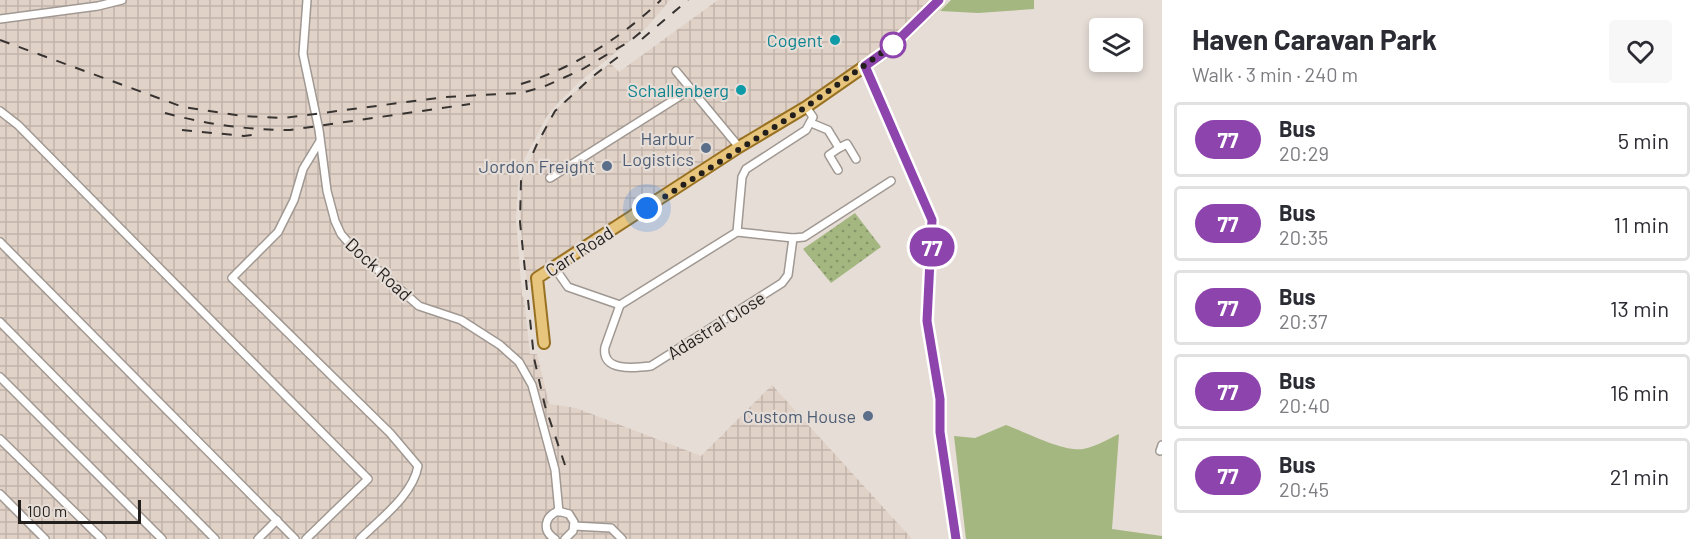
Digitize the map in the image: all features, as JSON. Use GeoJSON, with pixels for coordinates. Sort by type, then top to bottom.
{"type":"FeatureCollection","features":[{"type":"Feature","properties":{"kind":"main road","name":"Carr Road"},"geometry":{"type":"LineString","coordinates":[[544,344],[537,278],[739,147],[806,107],[890,48],[939,0]]}},
{"type":"Feature","properties":{"kind":"street"},"geometry":{"type":"LineString","coordinates":[[0,19],[98,6],[122,0]]}},
{"type":"Feature","properties":{"kind":"street","name":"Dock Road"},"geometry":{"type":"LineString","coordinates":[[307,0],[303,54],[327,191],[341,234],[354,249],[419,306],[461,320],[500,345],[519,362],[532,384],[555,470],[559,512]]}},
{"type":"Feature","properties":{"kind":"street"},"geometry":{"type":"LineString","coordinates":[[865,66],[932,220],[927,321],[940,399],[940,432],[956,539]]}},
{"type":"Feature","properties":{"kind":"street"},"geometry":{"type":"LineString","coordinates":[[676,71],[739,147]]}},
{"type":"Feature","properties":{"kind":"street"},"geometry":{"type":"LineString","coordinates":[[550,178],[691,89]]}},
{"type":"Feature","properties":{"kind":"street"},"geometry":{"type":"LineString","coordinates":[[737,232],[742,177],[746,169],[806,130],[813,117],[806,107]]}},
{"type":"Feature","properties":{"kind":"street"},"geometry":{"type":"LineString","coordinates":[[0,111],[18,125],[368,479],[306,539]]}},
{"type":"Feature","properties":{"kind":"street"},"geometry":{"type":"LineString","coordinates":[[811,123],[828,130],[839,148]]}},
{"type":"Feature","properties":{"kind":"street"},"geometry":{"type":"LineString","coordinates":[[320,141],[303,169],[294,200],[278,232],[232,278],[390,433],[418,466],[408,490],[360,539]]}},
{"type":"Feature","properties":{"kind":"street"},"geometry":{"type":"LineString","coordinates":[[838,170],[829,155],[839,148],[847,144],[856,159]]}},
{"type":"Feature","properties":{"kind":"street"},"geometry":{"type":"LineString","coordinates":[[554,267],[568,287],[620,305],[737,232],[792,238],[804,237],[891,181]]}},
{"type":"Feature","properties":{"kind":"street","name":"Adastral Close"},"geometry":{"type":"LineString","coordinates":[[620,305],[605,347],[606,359],[630,369],[651,366],[782,283],[788,276],[792,238]]}},
{"type":"Feature","properties":{"kind":"street"},"geometry":{"type":"LineString","coordinates":[[0,242],[295,539]]}},
{"type":"Feature","properties":{"kind":"street"},"geometry":{"type":"LineString","coordinates":[[0,322],[215,539]]}},
{"type":"Feature","properties":{"kind":"street"},"geometry":{"type":"LineString","coordinates":[[0,377],[162,539]]}},
{"type":"Feature","properties":{"kind":"street"},"geometry":{"type":"LineString","coordinates":[[0,439],[102,539]]}},
{"type":"Feature","properties":{"kind":"street"},"geometry":{"type":"LineString","coordinates":[[0,494],[45,539]]}},
{"type":"Feature","properties":{"kind":"street"},"geometry":{"type":"LineString","coordinates":[[555,539],[549,534],[546,525],[549,516],[559,512],[568,514],[572,518],[574,533]]}},
{"type":"Feature","properties":{"kind":"street"},"geometry":{"type":"LineString","coordinates":[[258,539],[277,520]]}},
{"type":"Feature","properties":{"kind":"street"},"geometry":{"type":"LineString","coordinates":[[565,539],[574,533],[611,528],[622,539]]}},
{"type":"Feature","properties":{"kind":"shaded area"},"geometry":{"type":"Polygon","coordinates":[[[0,0],[670,0],[647,27],[579,82],[558,103],[547,116],[521,170],[516,218],[522,296],[530,354],[537,354],[549,404],[576,408],[701,456],[772,385],[912,539],[0,539],[0,0]]]}},
{"type":"Feature","properties":{"kind":"shaded area"},"geometry":{"type":"Polygon","coordinates":[[[718,0],[931,0],[902,28],[806,107],[527,283],[520,222],[521,180],[549,119],[563,102],[610,63],[619,72],[718,0]]]}},
{"type":"Feature","properties":{"kind":"green space"},"geometry":{"type":"Polygon","coordinates":[[[951,0],[1034,0],[1034,9],[978,13],[940,11],[951,0]]]}},
{"type":"Feature","properties":{"kind":"green space"},"geometry":{"type":"Polygon","coordinates":[[[855,213],[881,247],[831,283],[803,249],[855,213]]]}},
{"type":"Feature","properties":{"kind":"green space"},"geometry":{"type":"Polygon","coordinates":[[[1006,425],[1055,445],[1075,449],[1092,447],[1119,434],[1112,529],[1162,536],[1162,539],[966,539],[954,436],[975,438],[1006,425]]]}},
{"type":"Feature","properties":{"kind":"railway"},"geometry":{"type":"LineString","coordinates":[[521,84],[560,69],[596,50],[630,27],[661,0]]}},
{"type":"Feature","properties":{"kind":"railway"},"geometry":{"type":"LineString","coordinates":[[642,39],[688,0]]}},
{"type":"Feature","properties":{"kind":"railway"},"geometry":{"type":"LineString","coordinates":[[0,40],[183,107],[243,116],[284,118],[445,97],[521,93],[543,87],[581,70],[630,41],[647,27]]}},
{"type":"Feature","properties":{"kind":"railway"},"geometry":{"type":"LineString","coordinates":[[565,465],[545,406],[534,358],[520,222],[521,180],[555,111],[618,57]]}},
{"type":"Feature","properties":{"kind":"railway"},"geometry":{"type":"LineString","coordinates":[[165,113],[227,126],[290,130],[470,104]]}},
{"type":"Feature","properties":{"kind":"railway"},"geometry":{"type":"LineString","coordinates":[[182,130],[244,136],[260,134]]}},
{"type":"Feature","properties":{"kind":"bus line","name":"77"},"geometry":{"type":"LineString","coordinates":[[939,0],[890,48],[865,66],[932,220],[927,321],[940,399],[940,432],[956,539]]}},
{"type":"Feature","properties":{"kind":"place","name":"Cogent"},"geometry":{"type":"Point","coordinates":[835,40]}},
{"type":"Feature","properties":{"kind":"place","name":"Schallenberg"},"geometry":{"type":"Point","coordinates":[741,90]}},
{"type":"Feature","properties":{"kind":"place","name":"Harbur Logistics"},"geometry":{"type":"Point","coordinates":[706,148]}},
{"type":"Feature","properties":{"kind":"place","name":"Jordon Freight"},"geometry":{"type":"Point","coordinates":[607,166]}},
{"type":"Feature","properties":{"kind":"place","name":"Custom House"},"geometry":{"type":"Point","coordinates":[868,416]}},
{"type":"Feature","properties":{"kind":"route"},"geometry":{"type":"LineString","coordinates":[[647,208],[739,147],[806,107],[893,45]]}}]}
